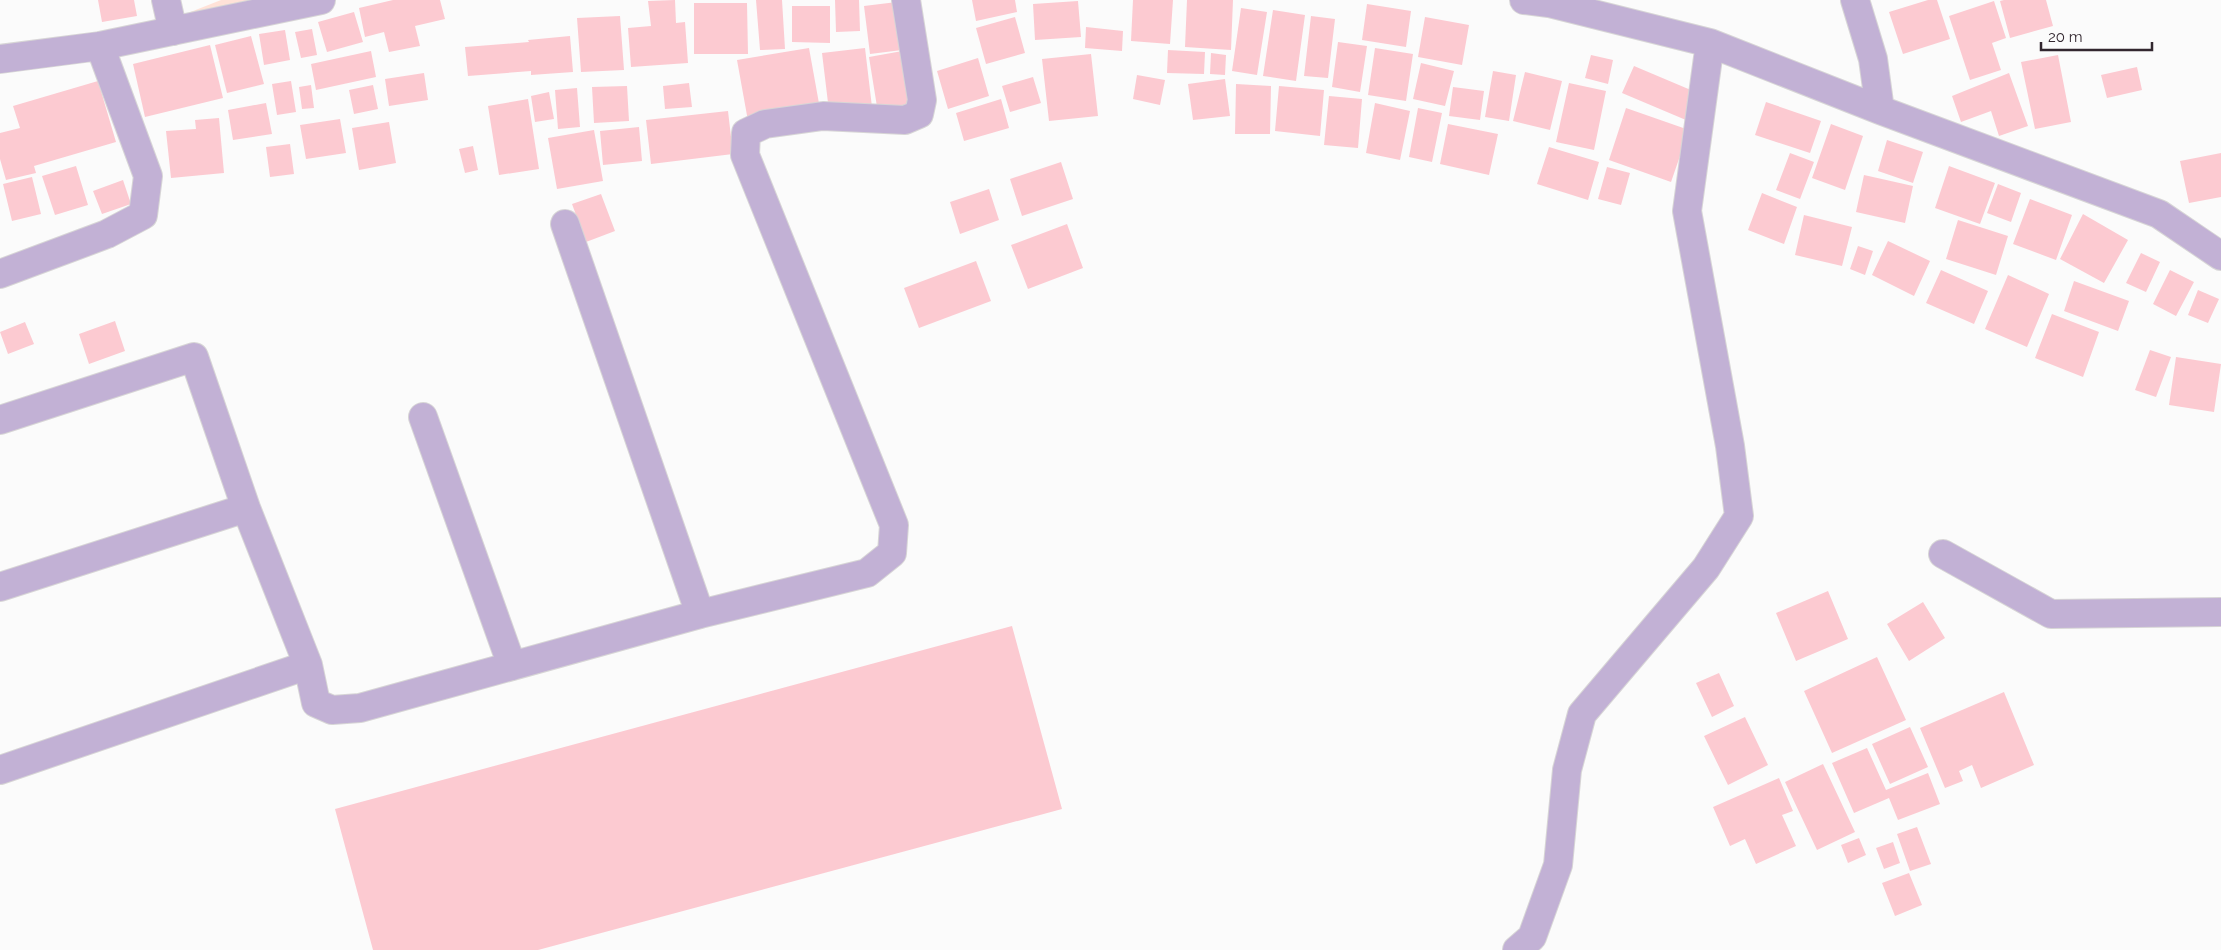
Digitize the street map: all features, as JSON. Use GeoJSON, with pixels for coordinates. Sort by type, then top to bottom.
{"type":"FeatureCollection","features":[{"type":"Feature","properties":{"kind":"street"},"geometry":{"type":"LineString","coordinates":[[166,0],[173,31]]}},
{"type":"Feature","properties":{"kind":"street"},"geometry":{"type":"LineString","coordinates":[[0,59],[100,46],[321,0]]}},
{"type":"Feature","properties":{"kind":"street"},"geometry":{"type":"LineString","coordinates":[[0,420],[194,357],[246,508],[308,665],[316,703],[332,710],[360,708],[700,614],[868,573],[892,553],[894,526],[745,155],[746,133],[765,124],[823,116],[906,120],[919,114],[922,100],[906,0]]}},
{"type":"Feature","properties":{"kind":"street"},"geometry":{"type":"LineString","coordinates":[[1524,0],[1550,3],[1710,43],[1880,110],[2159,214],[2221,256]]}},
{"type":"Feature","properties":{"kind":"street"},"geometry":{"type":"LineString","coordinates":[[1855,0],[1873,59],[1880,110]]}},
{"type":"Feature","properties":{"kind":"street"},"geometry":{"type":"LineString","coordinates":[[1517,950],[1532,938],[1558,865],[1567,770],[1582,714],[1706,568],[1739,516],[1730,446],[1687,211],[1710,43]]}},
{"type":"Feature","properties":{"kind":"street"},"geometry":{"type":"LineString","coordinates":[[0,274],[107,234],[143,214],[148,176],[100,46]]}},
{"type":"Feature","properties":{"kind":"street"},"geometry":{"type":"LineString","coordinates":[[565,224],[700,614]]}},
{"type":"Feature","properties":{"kind":"street"},"geometry":{"type":"LineString","coordinates":[[424,417],[512,666]]}},
{"type":"Feature","properties":{"kind":"street"},"geometry":{"type":"LineString","coordinates":[[0,586],[246,508]]}},
{"type":"Feature","properties":{"kind":"street"},"geometry":{"type":"LineString","coordinates":[[1943,554],[2051,614],[2221,612]]}},
{"type":"Feature","properties":{"kind":"street"},"geometry":{"type":"LineString","coordinates":[[0,770],[308,665]]}},
{"type":"Feature","properties":{"kind":"shaded area"},"geometry":{"type":"Polygon","coordinates":[[[221,0],[250,0],[188,13],[221,0]]]}},
{"type":"Feature","properties":{"kind":"building"},"geometry":{"type":"Polygon","coordinates":[[[98,0],[134,0],[137,16],[102,22],[98,0]]]}},
{"type":"Feature","properties":{"kind":"building"},"geometry":{"type":"Polygon","coordinates":[[[393,0],[440,0],[445,19],[415,26],[420,46],[389,52],[384,32],[365,37],[359,8],[393,0]]]}},
{"type":"Feature","properties":{"kind":"building"},"geometry":{"type":"Polygon","coordinates":[[[675,0],[676,23],[685,22],[688,63],[631,67],[628,28],[651,26],[648,1],[675,0]]]}},
{"type":"Feature","properties":{"kind":"building"},"geometry":{"type":"Polygon","coordinates":[[[756,0],[782,0],[785,49],[760,50],[756,0]]]}},
{"type":"Feature","properties":{"kind":"building"},"geometry":{"type":"Polygon","coordinates":[[[835,0],[859,0],[860,31],[836,32],[835,0]]]}},
{"type":"Feature","properties":{"kind":"building"},"geometry":{"type":"Polygon","coordinates":[[[972,0],[1015,0],[1017,12],[976,21],[972,0]]]}},
{"type":"Feature","properties":{"kind":"building"},"geometry":{"type":"Polygon","coordinates":[[[1133,0],[1173,0],[1170,44],[1131,41],[1133,0]]]}},
{"type":"Feature","properties":{"kind":"building"},"geometry":{"type":"Polygon","coordinates":[[[1187,0],[1233,0],[1231,50],[1185,47],[1187,0]]]}},
{"type":"Feature","properties":{"kind":"building"},"geometry":{"type":"Polygon","coordinates":[[[1928,0],[1937,0],[1950,39],[1903,54],[1889,12],[1928,0]]]}},
{"type":"Feature","properties":{"kind":"building"},"geometry":{"type":"Polygon","coordinates":[[[2046,0],[2053,26],[2010,38],[2000,1],[2046,0]]]}},
{"type":"Feature","properties":{"kind":"building"},"geometry":{"type":"Polygon","coordinates":[[[905,1],[910,49],[870,54],[864,6],[905,1]]]}},
{"type":"Feature","properties":{"kind":"building"},"geometry":{"type":"Polygon","coordinates":[[[1078,1],[1081,37],[1035,40],[1033,4],[1078,1]]]}},
{"type":"Feature","properties":{"kind":"building"},"geometry":{"type":"Polygon","coordinates":[[[1994,1],[2006,38],[1992,43],[2001,70],[1970,80],[1949,16],[1994,1]]]}},
{"type":"Feature","properties":{"kind":"building"},"geometry":{"type":"Polygon","coordinates":[[[694,3],[747,3],[748,54],[694,54],[694,3]]]}},
{"type":"Feature","properties":{"kind":"building"},"geometry":{"type":"Polygon","coordinates":[[[1367,4],[1411,11],[1406,47],[1362,40],[1367,4]]]}},
{"type":"Feature","properties":{"kind":"building"},"geometry":{"type":"Polygon","coordinates":[[[792,6],[830,6],[830,43],[792,42],[792,6]]]}},
{"type":"Feature","properties":{"kind":"building"},"geometry":{"type":"Polygon","coordinates":[[[1241,8],[1267,12],[1257,75],[1232,71],[1241,8]]]}},
{"type":"Feature","properties":{"kind":"building"},"geometry":{"type":"Polygon","coordinates":[[[1273,10],[1305,15],[1296,81],[1263,76],[1273,10]]]}},
{"type":"Feature","properties":{"kind":"building"},"geometry":{"type":"Polygon","coordinates":[[[354,12],[363,42],[327,52],[318,22],[354,12]]]}},
{"type":"Feature","properties":{"kind":"building"},"geometry":{"type":"Polygon","coordinates":[[[620,16],[624,70],[581,72],[577,18],[620,16]]]}},
{"type":"Feature","properties":{"kind":"building"},"geometry":{"type":"Polygon","coordinates":[[[1311,16],[1335,19],[1328,78],[1304,76],[1311,16]]]}},
{"type":"Feature","properties":{"kind":"building"},"geometry":{"type":"Polygon","coordinates":[[[1015,17],[1025,53],[986,64],[976,28],[1015,17]]]}},
{"type":"Feature","properties":{"kind":"building"},"geometry":{"type":"Polygon","coordinates":[[[1425,17],[1469,25],[1462,65],[1418,57],[1425,17]]]}},
{"type":"Feature","properties":{"kind":"building"},"geometry":{"type":"Polygon","coordinates":[[[1086,27],[1123,31],[1122,51],[1085,48],[1086,27]]]}},
{"type":"Feature","properties":{"kind":"building"},"geometry":{"type":"Polygon","coordinates":[[[312,29],[317,55],[301,58],[295,32],[312,29]]]}},
{"type":"Feature","properties":{"kind":"building"},"geometry":{"type":"Polygon","coordinates":[[[285,30],[290,60],[264,65],[259,34],[285,30]]]}},
{"type":"Feature","properties":{"kind":"building"},"geometry":{"type":"Polygon","coordinates":[[[251,36],[264,84],[227,93],[215,45],[251,36]]]}},
{"type":"Feature","properties":{"kind":"building"},"geometry":{"type":"Polygon","coordinates":[[[570,36],[573,72],[531,75],[531,71],[468,76],[465,47],[529,42],[528,40],[570,36]]]}},
{"type":"Feature","properties":{"kind":"building"},"geometry":{"type":"Polygon","coordinates":[[[1338,42],[1367,46],[1360,92],[1332,87],[1338,42]]]}},
{"type":"Feature","properties":{"kind":"building"},"geometry":{"type":"Polygon","coordinates":[[[210,45],[223,98],[145,117],[133,64],[210,45]]]}},
{"type":"Feature","properties":{"kind":"building"},"geometry":{"type":"Polygon","coordinates":[[[809,48],[820,109],[748,121],[737,60],[809,48]]]}},
{"type":"Feature","properties":{"kind":"building"},"geometry":{"type":"Polygon","coordinates":[[[865,48],[872,107],[829,111],[822,53],[865,48]]]}},
{"type":"Feature","properties":{"kind":"building"},"geometry":{"type":"Polygon","coordinates":[[[1375,48],[1413,54],[1406,101],[1368,95],[1375,48]]]}},
{"type":"Feature","properties":{"kind":"building"},"geometry":{"type":"Polygon","coordinates":[[[908,50],[917,107],[878,113],[869,57],[908,50]]]}},
{"type":"Feature","properties":{"kind":"building"},"geometry":{"type":"Polygon","coordinates":[[[1168,50],[1205,52],[1204,74],[1167,73],[1168,50]]]}},
{"type":"Feature","properties":{"kind":"building"},"geometry":{"type":"Polygon","coordinates":[[[371,51],[376,77],[316,90],[311,64],[371,51]]]}},
{"type":"Feature","properties":{"kind":"building"},"geometry":{"type":"Polygon","coordinates":[[[1211,53],[1226,55],[1225,75],[1210,74],[1211,53]]]}},
{"type":"Feature","properties":{"kind":"building"},"geometry":{"type":"Polygon","coordinates":[[[1091,54],[1098,116],[1049,121],[1042,59],[1091,54]]]}},
{"type":"Feature","properties":{"kind":"building"},"geometry":{"type":"Polygon","coordinates":[[[1591,55],[1613,60],[1608,84],[1585,78],[1591,55]]]}},
{"type":"Feature","properties":{"kind":"building"},"geometry":{"type":"Polygon","coordinates":[[[2058,55],[2071,122],[2035,129],[2021,62],[2058,55]]]}},
{"type":"Feature","properties":{"kind":"building"},"geometry":{"type":"Polygon","coordinates":[[[978,58],[989,96],[948,109],[937,71],[978,58]]]}},
{"type":"Feature","properties":{"kind":"building"},"geometry":{"type":"Polygon","coordinates":[[[1421,63],[1454,71],[1445,106],[1413,99],[1421,63]]]}},
{"type":"Feature","properties":{"kind":"building"},"geometry":{"type":"Polygon","coordinates":[[[1634,66],[1705,96],[1693,123],[1622,93],[1634,66]]]}},
{"type":"Feature","properties":{"kind":"building"},"geometry":{"type":"Polygon","coordinates":[[[2137,67],[2142,90],[2107,98],[2101,75],[2137,67]]]}},
{"type":"Feature","properties":{"kind":"building"},"geometry":{"type":"Polygon","coordinates":[[[1493,71],[1516,75],[1509,121],[1485,117],[1493,71]]]}},
{"type":"Feature","properties":{"kind":"building"},"geometry":{"type":"Polygon","coordinates":[[[1525,72],[1562,81],[1550,130],[1513,121],[1525,72]]]}},
{"type":"Feature","properties":{"kind":"building"},"geometry":{"type":"Polygon","coordinates":[[[424,73],[428,100],[389,106],[385,79],[424,73]]]}},
{"type":"Feature","properties":{"kind":"building"},"geometry":{"type":"Polygon","coordinates":[[[2009,73],[2028,126],[1999,136],[1991,111],[1961,122],[1952,96],[2009,73]]]}},
{"type":"Feature","properties":{"kind":"building"},"geometry":{"type":"Polygon","coordinates":[[[1137,75],[1165,80],[1160,105],[1133,99],[1137,75]]]}},
{"type":"Feature","properties":{"kind":"building"},"geometry":{"type":"Polygon","coordinates":[[[1033,77],[1041,103],[1010,112],[1002,86],[1033,77]]]}},
{"type":"Feature","properties":{"kind":"building"},"geometry":{"type":"Polygon","coordinates":[[[1225,79],[1230,116],[1193,120],[1188,84],[1225,79]]]}},
{"type":"Feature","properties":{"kind":"building"},"geometry":{"type":"Polygon","coordinates":[[[98,81],[116,142],[34,166],[36,173],[6,180],[0,159],[0,133],[20,128],[13,106],[98,81]]]}},
{"type":"Feature","properties":{"kind":"building"},"geometry":{"type":"Polygon","coordinates":[[[291,81],[296,112],[277,115],[272,84],[291,81]]]}},
{"type":"Feature","properties":{"kind":"building"},"geometry":{"type":"Polygon","coordinates":[[[689,83],[692,107],[665,109],[663,86],[689,83]]]}},
{"type":"Feature","properties":{"kind":"building"},"geometry":{"type":"Polygon","coordinates":[[[1569,83],[1606,91],[1594,150],[1556,142],[1569,83]]]}},
{"type":"Feature","properties":{"kind":"building"},"geometry":{"type":"Polygon","coordinates":[[[1236,84],[1271,86],[1270,134],[1235,134],[1236,84]]]}},
{"type":"Feature","properties":{"kind":"building"},"geometry":{"type":"Polygon","coordinates":[[[311,85],[314,108],[302,109],[299,87],[311,85]]]}},
{"type":"Feature","properties":{"kind":"building"},"geometry":{"type":"Polygon","coordinates":[[[373,85],[378,109],[354,114],[349,90],[373,85]]]}},
{"type":"Feature","properties":{"kind":"building"},"geometry":{"type":"Polygon","coordinates":[[[627,86],[629,121],[594,123],[592,87],[627,86]]]}},
{"type":"Feature","properties":{"kind":"building"},"geometry":{"type":"Polygon","coordinates":[[[1279,86],[1324,90],[1320,136],[1275,131],[1279,86]]]}},
{"type":"Feature","properties":{"kind":"building"},"geometry":{"type":"Polygon","coordinates":[[[1453,87],[1484,91],[1480,120],[1449,116],[1453,87]]]}},
{"type":"Feature","properties":{"kind":"building"},"geometry":{"type":"Polygon","coordinates":[[[577,88],[580,127],[558,129],[555,90],[577,88]]]}},
{"type":"Feature","properties":{"kind":"building"},"geometry":{"type":"Polygon","coordinates":[[[549,92],[554,119],[535,122],[531,96],[549,92]]]}},
{"type":"Feature","properties":{"kind":"building"},"geometry":{"type":"Polygon","coordinates":[[[1329,96],[1362,99],[1358,148],[1324,145],[1329,96]]]}},
{"type":"Feature","properties":{"kind":"building"},"geometry":{"type":"Polygon","coordinates":[[[528,99],[539,169],[499,175],[488,106],[528,99]]]}},
{"type":"Feature","properties":{"kind":"building"},"geometry":{"type":"Polygon","coordinates":[[[1001,99],[1009,128],[964,141],[956,113],[1001,99]]]}},
{"type":"Feature","properties":{"kind":"building"},"geometry":{"type":"Polygon","coordinates":[[[1766,102],[1821,121],[1810,153],[1755,135],[1766,102]]]}},
{"type":"Feature","properties":{"kind":"building"},"geometry":{"type":"Polygon","coordinates":[[[266,103],[272,134],[233,140],[228,110],[266,103]]]}},
{"type":"Feature","properties":{"kind":"building"},"geometry":{"type":"Polygon","coordinates":[[[1375,103],[1410,111],[1400,160],[1366,153],[1375,103]]]}},
{"type":"Feature","properties":{"kind":"building"},"geometry":{"type":"Polygon","coordinates":[[[1418,108],[1442,113],[1432,162],[1409,157],[1418,108]]]}},
{"type":"Feature","properties":{"kind":"building"},"geometry":{"type":"Polygon","coordinates":[[[1626,108],[1689,130],[1671,182],[1609,160],[1626,108]]]}},
{"type":"Feature","properties":{"kind":"building"},"geometry":{"type":"Polygon","coordinates":[[[728,111],[733,154],[651,164],[646,120],[728,111]]]}},
{"type":"Feature","properties":{"kind":"building"},"geometry":{"type":"Polygon","coordinates":[[[219,118],[224,173],[171,178],[166,131],[196,129],[195,120],[219,118]]]}},
{"type":"Feature","properties":{"kind":"building"},"geometry":{"type":"Polygon","coordinates":[[[340,119],[346,153],[306,159],[300,125],[340,119]]]}},
{"type":"Feature","properties":{"kind":"building"},"geometry":{"type":"Polygon","coordinates":[[[389,122],[396,163],[359,170],[352,128],[389,122]]]}},
{"type":"Feature","properties":{"kind":"building"},"geometry":{"type":"Polygon","coordinates":[[[1448,124],[1498,134],[1489,175],[1440,164],[1448,124]]]}},
{"type":"Feature","properties":{"kind":"building"},"geometry":{"type":"Polygon","coordinates":[[[1831,124],[1863,136],[1845,190],[1812,178],[1831,124]]]}},
{"type":"Feature","properties":{"kind":"building"},"geometry":{"type":"Polygon","coordinates":[[[639,127],[642,161],[603,165],[600,131],[639,127]]]}},
{"type":"Feature","properties":{"kind":"building"},"geometry":{"type":"Polygon","coordinates":[[[594,130],[603,181],[557,189],[548,138],[594,130]]]}},
{"type":"Feature","properties":{"kind":"building"},"geometry":{"type":"Polygon","coordinates":[[[1887,140],[1923,152],[1913,183],[1878,171],[1887,140]]]}},
{"type":"Feature","properties":{"kind":"building"},"geometry":{"type":"Polygon","coordinates":[[[290,144],[294,174],[270,177],[266,147],[290,144]]]}},
{"type":"Feature","properties":{"kind":"building"},"geometry":{"type":"Polygon","coordinates":[[[473,146],[478,170],[465,173],[459,149],[473,146]]]}},
{"type":"Feature","properties":{"kind":"building"},"geometry":{"type":"Polygon","coordinates":[[[1549,147],[1599,162],[1588,200],[1537,184],[1549,147]]]}},
{"type":"Feature","properties":{"kind":"building"},"geometry":{"type":"Polygon","coordinates":[[[1790,153],[1814,162],[1800,199],[1776,190],[1790,153]]]}},
{"type":"Feature","properties":{"kind":"building"},"geometry":{"type":"Polygon","coordinates":[[[2221,153],[2221,197],[2189,203],[2180,161],[2221,153]]]}},
{"type":"Feature","properties":{"kind":"building"},"geometry":{"type":"Polygon","coordinates":[[[1061,162],[1073,199],[1022,216],[1010,179],[1061,162]]]}},
{"type":"Feature","properties":{"kind":"building"},"geometry":{"type":"Polygon","coordinates":[[[76,166],[88,205],[55,215],[42,176],[76,166]]]}},
{"type":"Feature","properties":{"kind":"building"},"geometry":{"type":"Polygon","coordinates":[[[1949,166],[1995,183],[1980,224],[1935,208],[1949,166]]]}},
{"type":"Feature","properties":{"kind":"building"},"geometry":{"type":"Polygon","coordinates":[[[1607,167],[1630,173],[1621,205],[1598,199],[1607,167]]]}},
{"type":"Feature","properties":{"kind":"building"},"geometry":{"type":"Polygon","coordinates":[[[1864,175],[1913,186],[1905,223],[1856,212],[1864,175]]]}},
{"type":"Feature","properties":{"kind":"building"},"geometry":{"type":"Polygon","coordinates":[[[32,177],[41,214],[12,221],[3,184],[32,177]]]}},
{"type":"Feature","properties":{"kind":"building"},"geometry":{"type":"Polygon","coordinates":[[[123,180],[131,204],[102,214],[93,191],[123,180]]]}},
{"type":"Feature","properties":{"kind":"building"},"geometry":{"type":"Polygon","coordinates":[[[1998,184],[2021,193],[2011,222],[1987,213],[1998,184]]]}},
{"type":"Feature","properties":{"kind":"building"},"geometry":{"type":"Polygon","coordinates":[[[989,189],[999,220],[960,234],[950,202],[989,189]]]}},
{"type":"Feature","properties":{"kind":"building"},"geometry":{"type":"Polygon","coordinates":[[[1762,193],[1797,207],[1784,244],[1748,230],[1762,193]]]}},
{"type":"Feature","properties":{"kind":"building"},"geometry":{"type":"Polygon","coordinates":[[[601,194],[615,231],[586,242],[572,204],[601,194]]]}},
{"type":"Feature","properties":{"kind":"building"},"geometry":{"type":"Polygon","coordinates":[[[2030,199],[2072,215],[2056,260],[2013,244],[2030,199]]]}},
{"type":"Feature","properties":{"kind":"building"},"geometry":{"type":"Polygon","coordinates":[[[2083,214],[2128,240],[2104,283],[2060,259],[2083,214]]]}},
{"type":"Feature","properties":{"kind":"building"},"geometry":{"type":"Polygon","coordinates":[[[1804,215],[1852,227],[1842,266],[1795,255],[1804,215]]]}},
{"type":"Feature","properties":{"kind":"building"},"geometry":{"type":"Polygon","coordinates":[[[1958,220],[2008,236],[1996,275],[1946,259],[1958,220]]]}},
{"type":"Feature","properties":{"kind":"building"},"geometry":{"type":"Polygon","coordinates":[[[1067,224],[1083,268],[1028,289],[1011,245],[1067,224]]]}},
{"type":"Feature","properties":{"kind":"building"},"geometry":{"type":"Polygon","coordinates":[[[1888,241],[1930,261],[1914,296],[1872,275],[1888,241]]]}},
{"type":"Feature","properties":{"kind":"building"},"geometry":{"type":"Polygon","coordinates":[[[1858,246],[1873,251],[1865,275],[1850,269],[1858,246]]]}},
{"type":"Feature","properties":{"kind":"building"},"geometry":{"type":"Polygon","coordinates":[[[2141,253],[2160,262],[2146,292],[2126,283],[2141,253]]]}},
{"type":"Feature","properties":{"kind":"building"},"geometry":{"type":"Polygon","coordinates":[[[976,261],[991,301],[919,328],[904,288],[976,261]]]}},
{"type":"Feature","properties":{"kind":"building"},"geometry":{"type":"Polygon","coordinates":[[[1941,270],[1988,291],[1974,324],[1926,303],[1941,270]]]}},
{"type":"Feature","properties":{"kind":"building"},"geometry":{"type":"Polygon","coordinates":[[[2170,270],[2194,282],[2176,316],[2153,304],[2170,270]]]}},
{"type":"Feature","properties":{"kind":"building"},"geometry":{"type":"Polygon","coordinates":[[[2008,275],[2049,294],[2027,347],[1985,329],[2008,275]]]}},
{"type":"Feature","properties":{"kind":"building"},"geometry":{"type":"Polygon","coordinates":[[[2074,281],[2129,301],[2118,331],[2064,311],[2074,281]]]}},
{"type":"Feature","properties":{"kind":"building"},"geometry":{"type":"Polygon","coordinates":[[[2198,290],[2219,299],[2208,323],[2188,315],[2198,290]]]}},
{"type":"Feature","properties":{"kind":"building"},"geometry":{"type":"Polygon","coordinates":[[[2052,314],[2099,332],[2083,377],[2035,358],[2052,314]]]}},
{"type":"Feature","properties":{"kind":"building"},"geometry":{"type":"Polygon","coordinates":[[[115,321],[125,351],[89,364],[79,334],[115,321]]]}},
{"type":"Feature","properties":{"kind":"building"},"geometry":{"type":"Polygon","coordinates":[[[25,322],[34,344],[8,354],[0,332],[25,322]]]}},
{"type":"Feature","properties":{"kind":"building"},"geometry":{"type":"Polygon","coordinates":[[[2150,350],[2171,357],[2156,397],[2135,390],[2150,350]]]}},
{"type":"Feature","properties":{"kind":"building"},"geometry":{"type":"Polygon","coordinates":[[[2176,357],[2221,364],[2214,412],[2169,405],[2176,357]]]}},
{"type":"Feature","properties":{"kind":"building"},"geometry":{"type":"Polygon","coordinates":[[[1828,591],[1848,639],[1796,661],[1776,613],[1828,591]]]}},
{"type":"Feature","properties":{"kind":"building"},"geometry":{"type":"Polygon","coordinates":[[[1923,602],[1945,638],[1909,661],[1887,624],[1923,602]]]}},
{"type":"Feature","properties":{"kind":"building"},"geometry":{"type":"Polygon","coordinates":[[[1012,626],[1062,809],[538,950],[373,950],[335,809],[1012,626]]]}},
{"type":"Feature","properties":{"kind":"building"},"geometry":{"type":"Polygon","coordinates":[[[1877,657],[1906,720],[1832,753],[1804,691],[1877,657]]]}},
{"type":"Feature","properties":{"kind":"building"},"geometry":{"type":"Polygon","coordinates":[[[1719,673],[1734,706],[1712,717],[1696,683],[1719,673]]]}},
{"type":"Feature","properties":{"kind":"building"},"geometry":{"type":"Polygon","coordinates":[[[2004,692],[2034,765],[1981,788],[1972,765],[1959,771],[1963,781],[1945,788],[1920,728],[2004,692]]]}},
{"type":"Feature","properties":{"kind":"building"},"geometry":{"type":"Polygon","coordinates":[[[1745,717],[1768,765],[1728,785],[1704,736],[1745,717]]]}},
{"type":"Feature","properties":{"kind":"building"},"geometry":{"type":"Polygon","coordinates":[[[1910,727],[1928,767],[1890,784],[1872,744],[1910,727]]]}},
{"type":"Feature","properties":{"kind":"building"},"geometry":{"type":"Polygon","coordinates":[[[1867,748],[1886,790],[1928,773],[1940,804],[1898,820],[1889,798],[1854,813],[1832,763],[1867,748]]]}},
{"type":"Feature","properties":{"kind":"building"},"geometry":{"type":"Polygon","coordinates":[[[1823,764],[1855,832],[1817,850],[1785,782],[1823,764]]]}},
{"type":"Feature","properties":{"kind":"building"},"geometry":{"type":"Polygon","coordinates":[[[1779,778],[1793,811],[1782,815],[1796,846],[1756,864],[1745,839],[1730,846],[1713,807],[1779,778]]]}},
{"type":"Feature","properties":{"kind":"building"},"geometry":{"type":"Polygon","coordinates":[[[1917,827],[1931,864],[1910,871],[1897,834],[1917,827]]]}},
{"type":"Feature","properties":{"kind":"building"},"geometry":{"type":"Polygon","coordinates":[[[1859,838],[1866,855],[1848,863],[1841,845],[1859,838]]]}},
{"type":"Feature","properties":{"kind":"building"},"geometry":{"type":"Polygon","coordinates":[[[1893,842],[1900,863],[1884,869],[1876,848],[1893,842]]]}},
{"type":"Feature","properties":{"kind":"building"},"geometry":{"type":"Polygon","coordinates":[[[1909,873],[1922,905],[1895,916],[1882,883],[1909,873]]]}}]}
